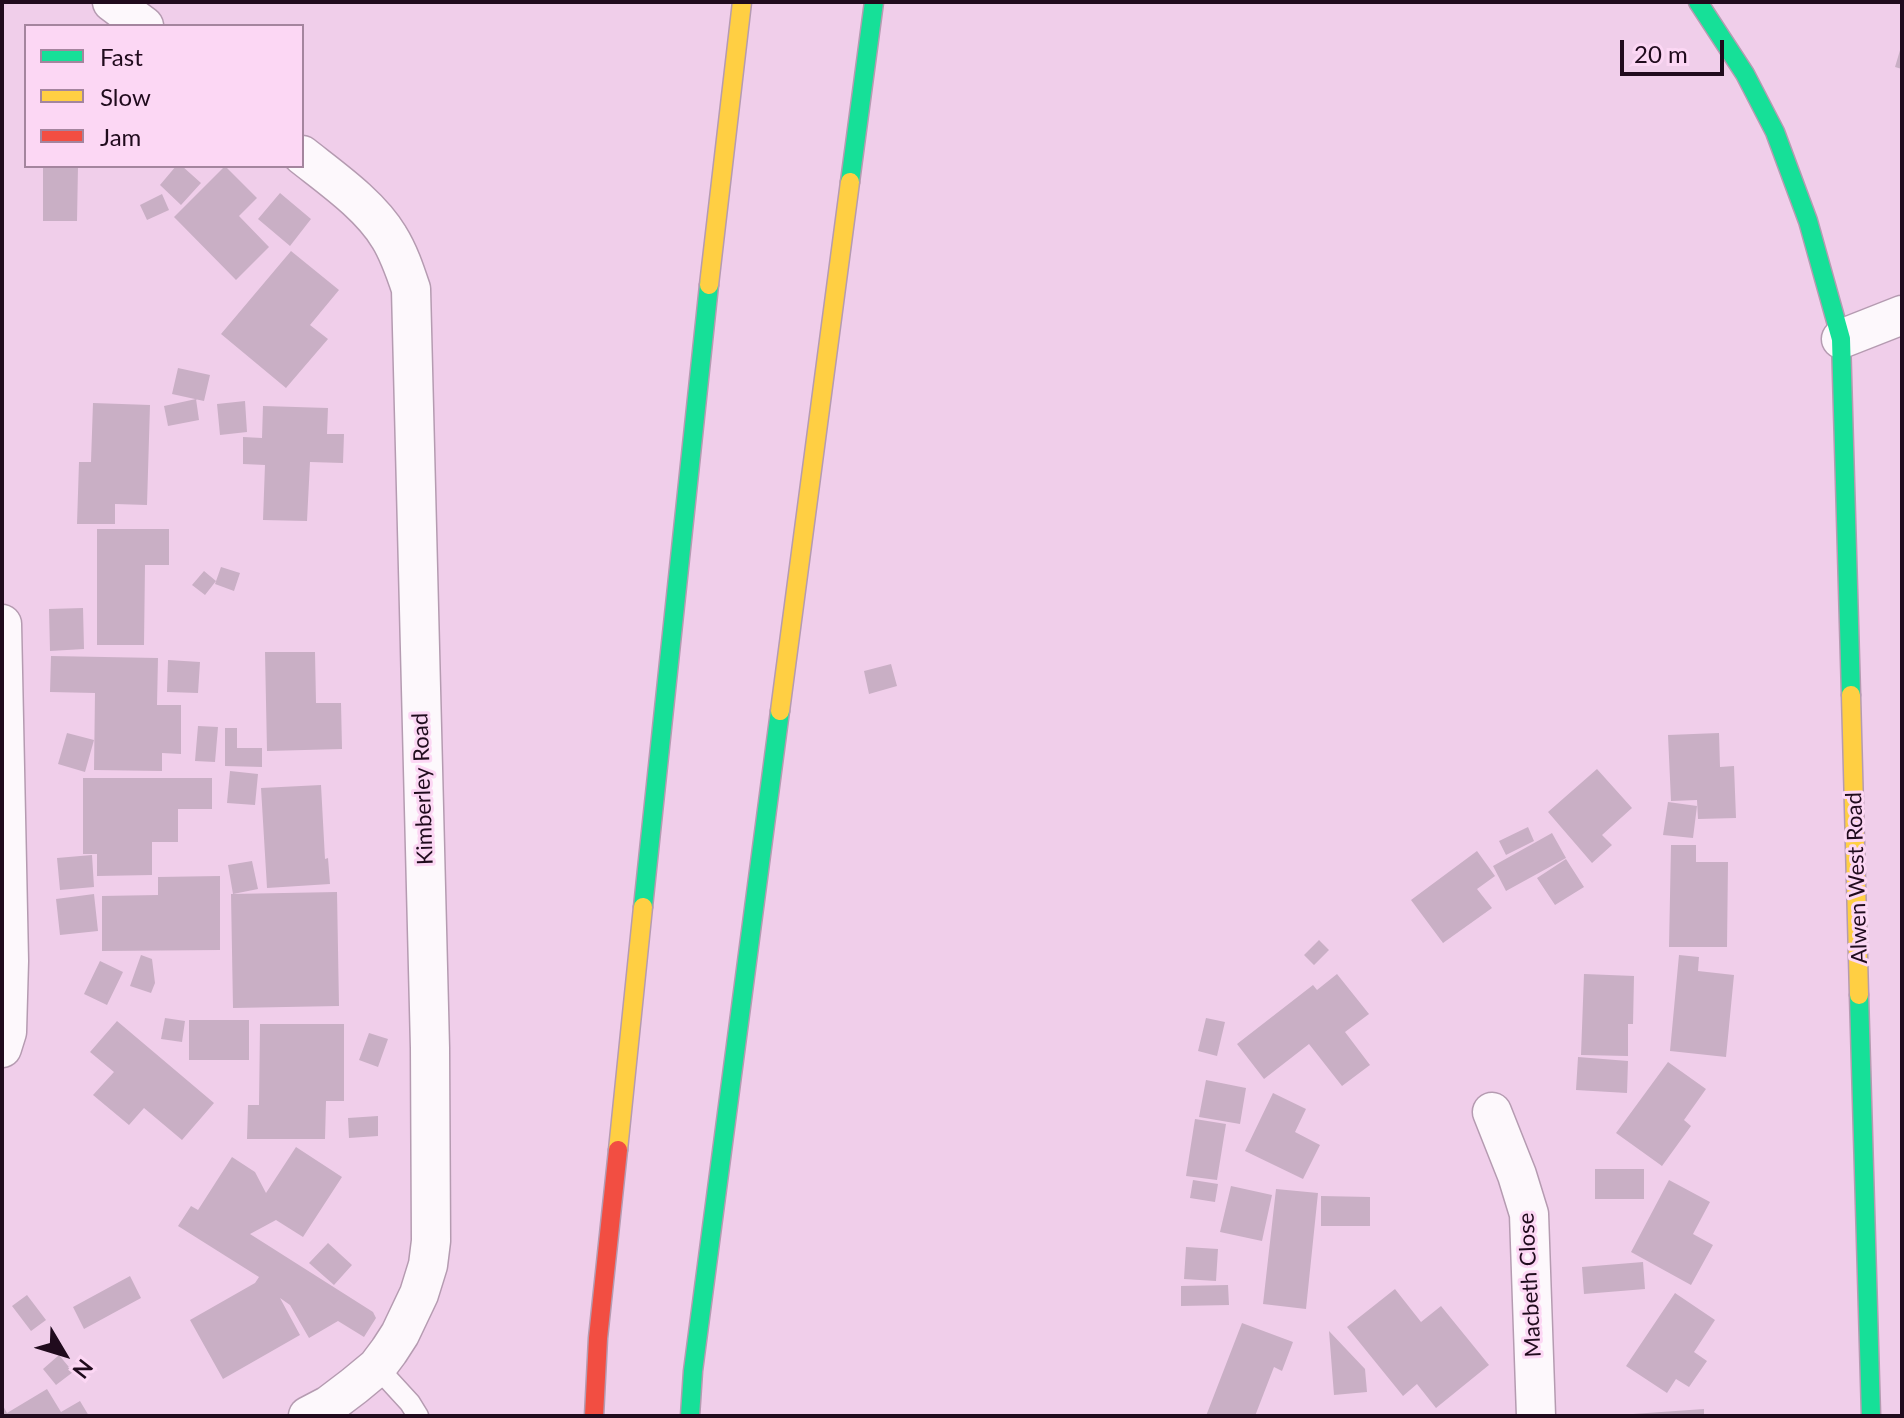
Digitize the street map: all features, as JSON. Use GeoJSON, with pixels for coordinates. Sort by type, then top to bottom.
{"type":"FeatureCollection","features":[{"type":"Feature","properties":{"kind":"main road"},"geometry":{"type":"LineString","coordinates":[[594,1416],[598,1338],[696,402],[742,2]]}},
{"type":"Feature","properties":{"kind":"main road"},"geometry":{"type":"LineString","coordinates":[[690,1416],[695,1355],[874,2]]}},
{"type":"Feature","properties":{"kind":"main road","name":"Alwen West Road"},"geometry":{"type":"LineString","coordinates":[[1698,2],[1715,24],[1750,84],[1782,148],[1804,207],[1841,339],[1871,1416]]}},
{"type":"Feature","properties":{"kind":"street"},"geometry":{"type":"LineString","coordinates":[[112,2],[141,24]]}},
{"type":"Feature","properties":{"kind":"street","name":"Kimberley Road"},"geometry":{"type":"LineString","coordinates":[[304,157],[369,211],[388,234],[411,289],[430,1048],[431,1241],[419,1294],[400,1334],[377,1367],[329,1405],[308,1416]]}},
{"type":"Feature","properties":{"kind":"street"},"geometry":{"type":"LineString","coordinates":[[1841,339],[1902,315]]}},
{"type":"Feature","properties":{"kind":"street"},"geometry":{"type":"LineString","coordinates":[[2,624],[9,961],[7,1032],[2,1048]]}},
{"type":"Feature","properties":{"kind":"street","name":"Macbeth Close"},"geometry":{"type":"LineString","coordinates":[[1492,1112],[1529,1214],[1536,1416]]}},
{"type":"Feature","properties":{"kind":"lane"},"geometry":{"type":"LineString","coordinates":[[377,1367],[418,1416]]}},
{"type":"Feature","properties":{"kind":"building"},"geometry":{"type":"Polygon","coordinates":[[[1902,47],[1902,69],[1895,67],[1902,47]]]}},
{"type":"Feature","properties":{"kind":"building"},"geometry":{"type":"Polygon","coordinates":[[[43,168],[78,168],[77,221],[43,221],[43,168]]]}},
{"type":"Feature","properties":{"kind":"building"},"geometry":{"type":"Polygon","coordinates":[[[174,168],[184,168],[201,183],[181,205],[160,185],[174,168]]]}},
{"type":"Feature","properties":{"kind":"building"},"geometry":{"type":"Polygon","coordinates":[[[223,168],[227,168],[257,198],[239,216],[269,247],[236,280],[174,217],[223,168]]]}},
{"type":"Feature","properties":{"kind":"building"},"geometry":{"type":"Polygon","coordinates":[[[280,193],[311,219],[290,246],[258,219],[280,193]]]}},
{"type":"Feature","properties":{"kind":"building"},"geometry":{"type":"Polygon","coordinates":[[[162,194],[169,210],[147,220],[140,205],[162,194]]]}},
{"type":"Feature","properties":{"kind":"building"},"geometry":{"type":"Polygon","coordinates":[[[291,251],[339,290],[310,325],[328,339],[286,388],[221,334],[291,251]]]}},
{"type":"Feature","properties":{"kind":"building"},"geometry":{"type":"Polygon","coordinates":[[[178,368],[210,375],[204,401],[172,394],[178,368]]]}},
{"type":"Feature","properties":{"kind":"building"},"geometry":{"type":"Polygon","coordinates":[[[196,399],[199,420],[168,426],[164,406],[196,399]]]}},
{"type":"Feature","properties":{"kind":"building"},"geometry":{"type":"Polygon","coordinates":[[[245,401],[247,432],[220,435],[217,404],[245,401]]]}},
{"type":"Feature","properties":{"kind":"building"},"geometry":{"type":"Polygon","coordinates":[[[93,403],[150,405],[147,505],[115,504],[115,524],[77,524],[79,462],[91,462],[93,403]]]}},
{"type":"Feature","properties":{"kind":"building"},"geometry":{"type":"Polygon","coordinates":[[[263,406],[328,408],[327,434],[344,434],[343,463],[310,462],[307,521],[263,520],[265,465],[243,464],[243,437],[262,438],[263,406]]]}},
{"type":"Feature","properties":{"kind":"building"},"geometry":{"type":"Polygon","coordinates":[[[97,529],[169,529],[169,565],[145,565],[144,645],[97,645],[97,529]]]}},
{"type":"Feature","properties":{"kind":"building"},"geometry":{"type":"Polygon","coordinates":[[[221,567],[240,573],[234,591],[215,584],[221,567]]]}},
{"type":"Feature","properties":{"kind":"building"},"geometry":{"type":"Polygon","coordinates":[[[204,571],[216,581],[205,595],[192,585],[204,571]]]}},
{"type":"Feature","properties":{"kind":"building"},"geometry":{"type":"Polygon","coordinates":[[[83,608],[84,649],[50,651],[49,609],[83,608]]]}},
{"type":"Feature","properties":{"kind":"building"},"geometry":{"type":"Polygon","coordinates":[[[265,652],[315,652],[316,703],[341,703],[342,749],[267,751],[265,652]]]}},
{"type":"Feature","properties":{"kind":"building"},"geometry":{"type":"Polygon","coordinates":[[[51,656],[158,658],[157,705],[181,705],[181,754],[162,753],[162,771],[94,770],[95,693],[50,692],[51,656]]]}},
{"type":"Feature","properties":{"kind":"building"},"geometry":{"type":"Polygon","coordinates":[[[168,660],[200,662],[198,693],[167,692],[168,660]]]}},
{"type":"Feature","properties":{"kind":"building"},"geometry":{"type":"Polygon","coordinates":[[[891,664],[897,686],[869,694],[864,671],[891,664]]]}},
{"type":"Feature","properties":{"kind":"building"},"geometry":{"type":"Polygon","coordinates":[[[198,726],[218,727],[215,762],[195,761],[198,726]]]}},
{"type":"Feature","properties":{"kind":"building"},"geometry":{"type":"Polygon","coordinates":[[[225,728],[237,728],[237,748],[262,748],[262,767],[225,766],[225,728]]]}},
{"type":"Feature","properties":{"kind":"building"},"geometry":{"type":"Polygon","coordinates":[[[67,733],[94,740],[85,772],[58,764],[67,733]]]}},
{"type":"Feature","properties":{"kind":"building"},"geometry":{"type":"Polygon","coordinates":[[[1719,733],[1720,767],[1734,766],[1736,818],[1698,819],[1697,800],[1671,801],[1668,735],[1719,733]]]}},
{"type":"Feature","properties":{"kind":"building"},"geometry":{"type":"Polygon","coordinates":[[[1597,769],[1632,808],[1602,835],[1612,845],[1592,863],[1548,812],[1597,769]]]}},
{"type":"Feature","properties":{"kind":"building"},"geometry":{"type":"Polygon","coordinates":[[[230,771],[258,774],[255,805],[227,803],[230,771]]]}},
{"type":"Feature","properties":{"kind":"building"},"geometry":{"type":"Polygon","coordinates":[[[83,778],[212,778],[212,809],[178,809],[178,842],[152,842],[152,875],[97,876],[97,854],[83,854],[83,778]]]}},
{"type":"Feature","properties":{"kind":"building"},"geometry":{"type":"Polygon","coordinates":[[[321,785],[325,859],[328,858],[330,884],[267,888],[261,788],[321,785]]]}},
{"type":"Feature","properties":{"kind":"building"},"geometry":{"type":"Polygon","coordinates":[[[1668,802],[1697,806],[1693,838],[1663,835],[1668,802]]]}},
{"type":"Feature","properties":{"kind":"building"},"geometry":{"type":"Polygon","coordinates":[[[1528,827],[1534,841],[1506,855],[1499,841],[1528,827]]]}},
{"type":"Feature","properties":{"kind":"building"},"geometry":{"type":"Polygon","coordinates":[[[1552,833],[1566,858],[1506,891],[1493,866],[1552,833]]]}},
{"type":"Feature","properties":{"kind":"building"},"geometry":{"type":"Polygon","coordinates":[[[1671,845],[1696,845],[1696,862],[1728,862],[1727,947],[1669,947],[1671,845]]]}},
{"type":"Feature","properties":{"kind":"building"},"geometry":{"type":"Polygon","coordinates":[[[1477,851],[1495,876],[1477,889],[1492,908],[1443,943],[1411,900],[1477,851]]]}},
{"type":"Feature","properties":{"kind":"building"},"geometry":{"type":"Polygon","coordinates":[[[92,855],[94,887],[60,890],[57,858],[92,855]]]}},
{"type":"Feature","properties":{"kind":"building"},"geometry":{"type":"Polygon","coordinates":[[[1566,859],[1584,887],[1555,905],[1537,878],[1566,859]]]}},
{"type":"Feature","properties":{"kind":"building"},"geometry":{"type":"Polygon","coordinates":[[[252,861],[258,889],[233,894],[228,865],[252,861]]]}},
{"type":"Feature","properties":{"kind":"building"},"geometry":{"type":"Polygon","coordinates":[[[220,876],[220,950],[102,951],[102,896],[158,895],[158,877],[220,876]]]}},
{"type":"Feature","properties":{"kind":"building"},"geometry":{"type":"Polygon","coordinates":[[[337,892],[339,1006],[233,1008],[231,894],[337,892]]]}},
{"type":"Feature","properties":{"kind":"building"},"geometry":{"type":"Polygon","coordinates":[[[94,894],[98,931],[60,935],[56,899],[94,894]]]}},
{"type":"Feature","properties":{"kind":"building"},"geometry":{"type":"Polygon","coordinates":[[[1319,940],[1329,950],[1314,965],[1304,955],[1319,940]]]}},
{"type":"Feature","properties":{"kind":"building"},"geometry":{"type":"Polygon","coordinates":[[[141,955],[152,959],[155,983],[151,993],[130,986],[141,955]]]}},
{"type":"Feature","properties":{"kind":"building"},"geometry":{"type":"Polygon","coordinates":[[[1679,955],[1699,957],[1698,971],[1734,975],[1726,1057],[1670,1051],[1679,955]]]}},
{"type":"Feature","properties":{"kind":"building"},"geometry":{"type":"Polygon","coordinates":[[[100,961],[123,972],[107,1005],[84,994],[100,961]]]}},
{"type":"Feature","properties":{"kind":"building"},"geometry":{"type":"Polygon","coordinates":[[[1337,974],[1369,1014],[1345,1032],[1370,1065],[1342,1086],[1309,1044],[1264,1079],[1237,1044],[1313,985],[1317,990],[1337,974]]]}},
{"type":"Feature","properties":{"kind":"building"},"geometry":{"type":"Polygon","coordinates":[[[1584,974],[1634,976],[1633,1024],[1628,1024],[1628,1056],[1581,1055],[1584,974]]]}},
{"type":"Feature","properties":{"kind":"building"},"geometry":{"type":"Polygon","coordinates":[[[165,1018],[185,1021],[182,1042],[161,1039],[165,1018]]]}},
{"type":"Feature","properties":{"kind":"building"},"geometry":{"type":"Polygon","coordinates":[[[1206,1018],[1225,1022],[1217,1056],[1198,1051],[1206,1018]]]}},
{"type":"Feature","properties":{"kind":"building"},"geometry":{"type":"Polygon","coordinates":[[[189,1020],[249,1020],[249,1060],[189,1060],[189,1020]]]}},
{"type":"Feature","properties":{"kind":"building"},"geometry":{"type":"Polygon","coordinates":[[[117,1021],[214,1103],[182,1140],[144,1108],[129,1125],[93,1095],[114,1072],[90,1052],[117,1021]]]}},
{"type":"Feature","properties":{"kind":"building"},"geometry":{"type":"Polygon","coordinates":[[[260,1024],[344,1024],[344,1101],[326,1101],[325,1139],[247,1139],[248,1105],[259,1105],[260,1024]]]}},
{"type":"Feature","properties":{"kind":"building"},"geometry":{"type":"Polygon","coordinates":[[[369,1033],[388,1039],[378,1067],[359,1060],[369,1033]]]}},
{"type":"Feature","properties":{"kind":"building"},"geometry":{"type":"Polygon","coordinates":[[[1578,1057],[1628,1061],[1627,1093],[1576,1090],[1578,1057]]]}},
{"type":"Feature","properties":{"kind":"building"},"geometry":{"type":"Polygon","coordinates":[[[1668,1062],[1706,1089],[1684,1120],[1691,1126],[1662,1166],[1616,1133],[1668,1062]]]}},
{"type":"Feature","properties":{"kind":"building"},"geometry":{"type":"Polygon","coordinates":[[[1206,1080],[1246,1088],[1240,1124],[1199,1117],[1206,1080]]]}},
{"type":"Feature","properties":{"kind":"building"},"geometry":{"type":"Polygon","coordinates":[[[1273,1093],[1306,1109],[1295,1132],[1320,1145],[1303,1179],[1245,1151],[1273,1093]]]}},
{"type":"Feature","properties":{"kind":"building"},"geometry":{"type":"Polygon","coordinates":[[[378,1116],[378,1136],[349,1138],[348,1118],[378,1116]]]}},
{"type":"Feature","properties":{"kind":"building"},"geometry":{"type":"Polygon","coordinates":[[[1195,1119],[1226,1124],[1217,1180],[1186,1176],[1195,1119]]]}},
{"type":"Feature","properties":{"kind":"building"},"geometry":{"type":"Polygon","coordinates":[[[296,1147],[342,1177],[303,1237],[276,1220],[250,1234],[373,1312],[376,1318],[364,1337],[338,1321],[309,1338],[290,1305],[280,1298],[300,1335],[223,1379],[190,1320],[255,1283],[259,1277],[178,1226],[191,1206],[198,1210],[232,1157],[255,1172],[266,1193],[296,1147]]]}},
{"type":"Feature","properties":{"kind":"building"},"geometry":{"type":"Polygon","coordinates":[[[1595,1169],[1644,1169],[1644,1199],[1595,1199],[1595,1169]]]}},
{"type":"Feature","properties":{"kind":"building"},"geometry":{"type":"Polygon","coordinates":[[[1193,1180],[1218,1184],[1215,1202],[1190,1198],[1193,1180]]]}},
{"type":"Feature","properties":{"kind":"building"},"geometry":{"type":"Polygon","coordinates":[[[1669,1180],[1710,1202],[1693,1234],[1713,1245],[1691,1285],[1631,1252],[1669,1180]]]}},
{"type":"Feature","properties":{"kind":"building"},"geometry":{"type":"Polygon","coordinates":[[[1231,1186],[1272,1195],[1262,1241],[1220,1232],[1231,1186]]]}},
{"type":"Feature","properties":{"kind":"building"},"geometry":{"type":"Polygon","coordinates":[[[1276,1189],[1318,1193],[1306,1309],[1263,1304],[1276,1189]]]}},
{"type":"Feature","properties":{"kind":"building"},"geometry":{"type":"Polygon","coordinates":[[[1321,1196],[1370,1197],[1370,1226],[1321,1226],[1321,1196]]]}},
{"type":"Feature","properties":{"kind":"building"},"geometry":{"type":"Polygon","coordinates":[[[328,1243],[352,1265],[334,1285],[309,1263],[328,1243]]]}},
{"type":"Feature","properties":{"kind":"building"},"geometry":{"type":"Polygon","coordinates":[[[1186,1247],[1218,1249],[1216,1281],[1184,1279],[1186,1247]]]}},
{"type":"Feature","properties":{"kind":"building"},"geometry":{"type":"Polygon","coordinates":[[[1643,1262],[1645,1289],[1584,1294],[1582,1267],[1643,1262]]]}},
{"type":"Feature","properties":{"kind":"building"},"geometry":{"type":"Polygon","coordinates":[[[130,1276],[141,1298],[84,1329],[73,1307],[130,1276]]]}},
{"type":"Feature","properties":{"kind":"building"},"geometry":{"type":"Polygon","coordinates":[[[1228,1285],[1229,1305],[1181,1306],[1181,1286],[1228,1285]]]}},
{"type":"Feature","properties":{"kind":"building"},"geometry":{"type":"Polygon","coordinates":[[[1395,1289],[1421,1322],[1441,1306],[1489,1365],[1436,1408],[1417,1384],[1403,1396],[1347,1327],[1395,1289]]]}},
{"type":"Feature","properties":{"kind":"building"},"geometry":{"type":"Polygon","coordinates":[[[1675,1293],[1715,1320],[1694,1352],[1707,1361],[1689,1387],[1676,1379],[1667,1393],[1626,1366],[1675,1293]]]}},
{"type":"Feature","properties":{"kind":"building"},"geometry":{"type":"Polygon","coordinates":[[[27,1295],[46,1320],[31,1331],[12,1306],[27,1295]]]}},
{"type":"Feature","properties":{"kind":"building"},"geometry":{"type":"Polygon","coordinates":[[[1242,1323],[1293,1342],[1282,1371],[1274,1367],[1255,1416],[1206,1416],[1242,1323]]]}},
{"type":"Feature","properties":{"kind":"building"},"geometry":{"type":"Polygon","coordinates":[[[1329,1331],[1365,1369],[1367,1392],[1334,1395],[1329,1331]]]}},
{"type":"Feature","properties":{"kind":"building"},"geometry":{"type":"Polygon","coordinates":[[[59,1355],[73,1372],[56,1385],[43,1369],[59,1355]]]}},
{"type":"Feature","properties":{"kind":"building"},"geometry":{"type":"Polygon","coordinates":[[[47,1389],[61,1412],[80,1401],[89,1416],[2,1416],[2,1404],[7,1413],[47,1389]]]}},
{"type":"Feature","properties":{"kind":"building"},"geometry":{"type":"Polygon","coordinates":[[[1704,1409],[1704,1416],[1633,1416],[1633,1414],[1704,1409]]]}},
{"type":"Feature","properties":{"kind":"traffic: fast"},"geometry":{"type":"LineString","coordinates":[[850,182],[874,2]]}},
{"type":"Feature","properties":{"kind":"traffic: fast"},"geometry":{"type":"LineString","coordinates":[[1698,2],[1745,74],[1775,132],[1808,221],[1841,339],[1851,695]]}},
{"type":"Feature","properties":{"kind":"traffic: fast"},"geometry":{"type":"LineString","coordinates":[[643,907],[709,285]]}},
{"type":"Feature","properties":{"kind":"traffic: fast"},"geometry":{"type":"LineString","coordinates":[[690,1416],[693,1371],[780,711]]}},
{"type":"Feature","properties":{"kind":"traffic: fast"},"geometry":{"type":"LineString","coordinates":[[1859,995],[1871,1416]]}},
{"type":"Feature","properties":{"kind":"traffic: slow"},"geometry":{"type":"LineString","coordinates":[[709,285],[742,2]]}},
{"type":"Feature","properties":{"kind":"traffic: slow"},"geometry":{"type":"LineString","coordinates":[[780,711],[850,182]]}},
{"type":"Feature","properties":{"kind":"traffic: slow"},"geometry":{"type":"LineString","coordinates":[[1851,695],[1859,995]]}},
{"type":"Feature","properties":{"kind":"traffic: slow"},"geometry":{"type":"LineString","coordinates":[[618,1150],[643,907]]}},
{"type":"Feature","properties":{"kind":"traffic: jam"},"geometry":{"type":"LineString","coordinates":[[594,1416],[598,1338],[618,1150]]}}]}
